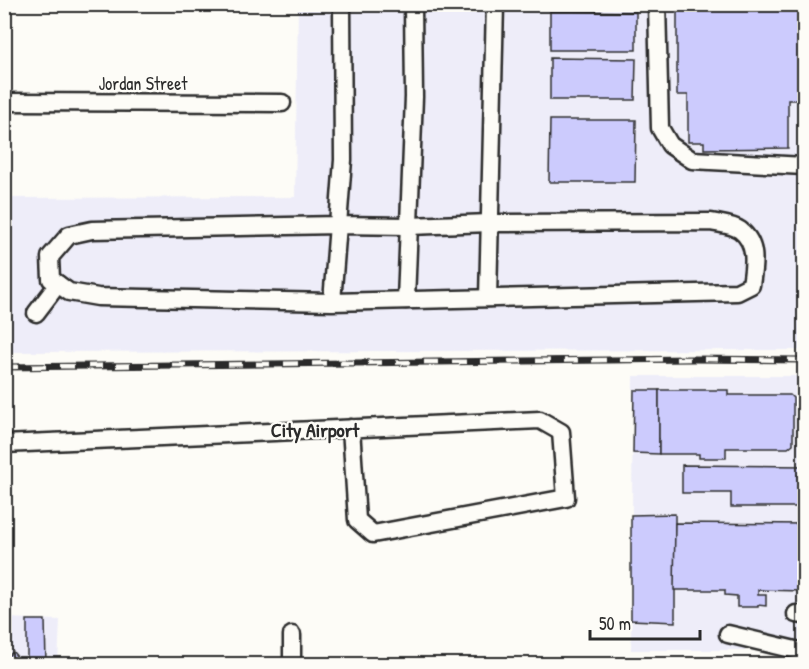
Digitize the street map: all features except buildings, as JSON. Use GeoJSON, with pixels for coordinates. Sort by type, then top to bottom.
{"type":"FeatureCollection","features":[{"type":"Feature","properties":{"kind":"street"},"geometry":{"type":"LineString","coordinates":[[332,302],[342,160],[342,4]]}},
{"type":"Feature","properties":{"kind":"street"},"geometry":{"type":"LineString","coordinates":[[406,300],[414,97],[413,4]]}},
{"type":"Feature","properties":{"kind":"street"},"geometry":{"type":"LineString","coordinates":[[488,298],[495,4]]}},
{"type":"Feature","properties":{"kind":"street"},"geometry":{"type":"LineString","coordinates":[[657,4],[660,128],[669,145],[692,160],[804,166]]}},
{"type":"Feature","properties":{"kind":"street","name":"Jordan Street"},"geometry":{"type":"LineString","coordinates":[[4,102],[282,103]]}},
{"type":"Feature","properties":{"kind":"street"},"geometry":{"type":"LineString","coordinates":[[711,222],[739,229],[751,243],[755,261],[751,285],[737,292],[332,302],[98,297],[69,292],[51,279],[50,257],[69,235],[92,230],[338,225],[409,226],[490,223],[711,222]]}},
{"type":"Feature","properties":{"kind":"street"},"geometry":{"type":"LineString","coordinates":[[36,313],[58,284]]}},
{"type":"Feature","properties":{"kind":"street"},"geometry":{"type":"LineString","coordinates":[[4,444],[351,428],[540,420],[561,432],[566,498],[373,534],[357,520],[351,428]]}},
{"type":"Feature","properties":{"kind":"street"},"geometry":{"type":"LineString","coordinates":[[291,634],[292,664]]}},
{"type":"Feature","properties":{"kind":"street"},"geometry":{"type":"LineString","coordinates":[[728,634],[804,652]]}},
{"type":"Feature","properties":{"kind":"shaded area"},"geometry":{"type":"Polygon","coordinates":[[[298,5],[804,5],[804,350],[5,352],[4,198],[295,197],[298,5]]]}},
{"type":"Feature","properties":{"kind":"shaded area"},"geometry":{"type":"Polygon","coordinates":[[[633,376],[800,376],[799,391],[804,413],[804,661],[771,650],[631,650],[633,376]]]}},
{"type":"Feature","properties":{"kind":"shaded area"},"geometry":{"type":"Polygon","coordinates":[[[5,618],[60,620],[58,664],[5,664],[5,618]]]}},
{"type":"Feature","properties":{"kind":"railway"},"geometry":{"type":"LineString","coordinates":[[4,367],[693,359],[804,360]]}},
{"type":"Feature","properties":{"kind":"district","name":"City Airport"},"geometry":{"type":"Point","coordinates":[315,429]}}]}
